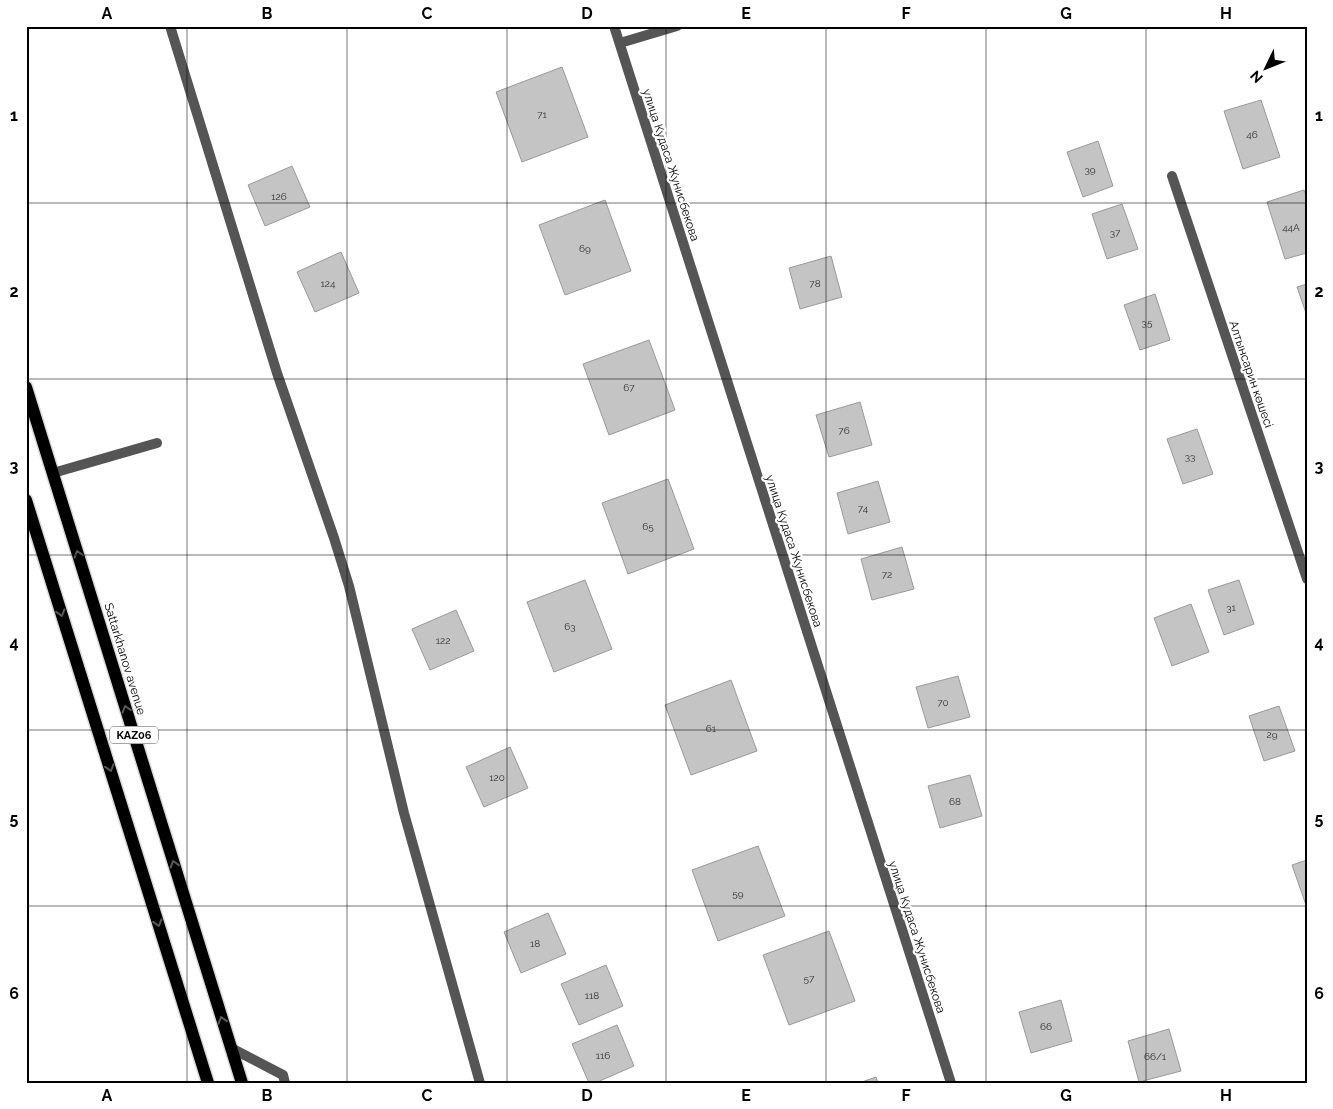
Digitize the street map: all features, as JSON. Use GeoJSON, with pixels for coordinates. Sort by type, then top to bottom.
{"type":"FeatureCollection","features":[{"type":"Feature","properties":{"kind":"main road","name":"Sattarkhanov avenue"},"geometry":{"type":"LineString","coordinates":[[26,386],[242,1083]]}},
{"type":"Feature","properties":{"kind":"main road","name":"KАZ06"},"geometry":{"type":"LineString","coordinates":[[26,500],[208,1083]]}},
{"type":"Feature","properties":{"kind":"street"},"geometry":{"type":"LineString","coordinates":[[170,26],[277,373],[349,586],[404,813],[480,1083]]}},
{"type":"Feature","properties":{"kind":"street","name":"улица Кудаса Жунисбекова"},"geometry":{"type":"LineString","coordinates":[[614,26],[951,1083]]}},
{"type":"Feature","properties":{"kind":"street"},"geometry":{"type":"LineString","coordinates":[[620,43],[677,26]]}},
{"type":"Feature","properties":{"kind":"street","name":"Алтынсарин көшесі"},"geometry":{"type":"LineString","coordinates":[[1172,176],[1307,580]]}},
{"type":"Feature","properties":{"kind":"street"},"geometry":{"type":"LineString","coordinates":[[54,474],[157,442]]}},
{"type":"Feature","properties":{"kind":"street"},"geometry":{"type":"LineString","coordinates":[[231,1048],[282,1075],[285,1083]]}},
{"type":"Feature","properties":{"kind":"building"},"geometry":{"type":"Polygon","coordinates":[[[562,67],[588,137],[522,162],[496,92],[562,67]]]}},
{"type":"Feature","properties":{"kind":"building"},"geometry":{"type":"Polygon","coordinates":[[[1261,100],[1280,157],[1243,169],[1224,111],[1261,100]]]}},
{"type":"Feature","properties":{"kind":"building"},"geometry":{"type":"Polygon","coordinates":[[[1098,141],[1113,186],[1083,197],[1067,152],[1098,141]]]}},
{"type":"Feature","properties":{"kind":"building"},"geometry":{"type":"Polygon","coordinates":[[[292,166],[310,207],[265,226],[248,185],[292,166]]]}},
{"type":"Feature","properties":{"kind":"building"},"geometry":{"type":"Polygon","coordinates":[[[1304,190],[1307,199],[1307,253],[1285,259],[1267,202],[1304,190]]]}},
{"type":"Feature","properties":{"kind":"building"},"geometry":{"type":"Polygon","coordinates":[[[605,200],[631,271],[565,295],[539,225],[605,200]]]}},
{"type":"Feature","properties":{"kind":"building"},"geometry":{"type":"Polygon","coordinates":[[[1122,204],[1138,249],[1107,259],[1092,214],[1122,204]]]}},
{"type":"Feature","properties":{"kind":"building"},"geometry":{"type":"Polygon","coordinates":[[[341,252],[359,293],[315,312],[297,272],[341,252]]]}},
{"type":"Feature","properties":{"kind":"building"},"geometry":{"type":"Polygon","coordinates":[[[831,256],[842,297],[800,309],[789,268],[831,256]]]}},
{"type":"Feature","properties":{"kind":"building"},"geometry":{"type":"Polygon","coordinates":[[[1307,284],[1307,316],[1297,287],[1307,284]]]}},
{"type":"Feature","properties":{"kind":"building"},"geometry":{"type":"Polygon","coordinates":[[[1155,294],[1170,340],[1140,350],[1124,305],[1155,294]]]}},
{"type":"Feature","properties":{"kind":"building"},"geometry":{"type":"Polygon","coordinates":[[[649,340],[675,410],[609,435],[583,364],[649,340]]]}},
{"type":"Feature","properties":{"kind":"building"},"geometry":{"type":"Polygon","coordinates":[[[860,402],[872,445],[829,457],[816,415],[860,402]]]}},
{"type":"Feature","properties":{"kind":"building"},"geometry":{"type":"Polygon","coordinates":[[[1197,429],[1213,474],[1183,484],[1167,439],[1197,429]]]}},
{"type":"Feature","properties":{"kind":"building"},"geometry":{"type":"Polygon","coordinates":[[[668,479],[694,549],[628,574],[602,503],[668,479]]]}},
{"type":"Feature","properties":{"kind":"building"},"geometry":{"type":"Polygon","coordinates":[[[878,481],[890,522],[848,534],[837,493],[878,481]]]}},
{"type":"Feature","properties":{"kind":"building"},"geometry":{"type":"Polygon","coordinates":[[[902,547],[914,589],[872,600],[861,559],[902,547]]]}},
{"type":"Feature","properties":{"kind":"building"},"geometry":{"type":"Polygon","coordinates":[[[585,580],[612,649],[554,672],[527,602],[585,580]]]}},
{"type":"Feature","properties":{"kind":"building"},"geometry":{"type":"Polygon","coordinates":[[[1239,580],[1254,624],[1224,635],[1208,590],[1239,580]]]}},
{"type":"Feature","properties":{"kind":"building"},"geometry":{"type":"Polygon","coordinates":[[[1191,604],[1209,652],[1172,666],[1154,618],[1191,604]]]}},
{"type":"Feature","properties":{"kind":"building"},"geometry":{"type":"Polygon","coordinates":[[[456,610],[474,651],[430,670],[412,629],[456,610]]]}},
{"type":"Feature","properties":{"kind":"building"},"geometry":{"type":"Polygon","coordinates":[[[958,676],[970,717],[928,728],[916,687],[958,676]]]}},
{"type":"Feature","properties":{"kind":"building"},"geometry":{"type":"Polygon","coordinates":[[[731,680],[757,751],[691,775],[665,705],[731,680]]]}},
{"type":"Feature","properties":{"kind":"building"},"geometry":{"type":"Polygon","coordinates":[[[1279,706],[1295,751],[1264,761],[1249,716],[1279,706]]]}},
{"type":"Feature","properties":{"kind":"building"},"geometry":{"type":"Polygon","coordinates":[[[510,747],[528,788],[484,807],[466,767],[510,747]]]}},
{"type":"Feature","properties":{"kind":"building"},"geometry":{"type":"Polygon","coordinates":[[[970,775],[982,816],[940,828],[928,786],[970,775]]]}},
{"type":"Feature","properties":{"kind":"building"},"geometry":{"type":"Polygon","coordinates":[[[758,846],[785,916],[718,941],[692,870],[758,846]]]}},
{"type":"Feature","properties":{"kind":"building"},"geometry":{"type":"Polygon","coordinates":[[[1307,860],[1307,908],[1292,865],[1307,860]]]}},
{"type":"Feature","properties":{"kind":"building"},"geometry":{"type":"Polygon","coordinates":[[[548,913],[566,954],[521,973],[504,932],[548,913]]]}},
{"type":"Feature","properties":{"kind":"building"},"geometry":{"type":"Polygon","coordinates":[[[829,931],[855,1001],[789,1025],[763,955],[829,931]]]}},
{"type":"Feature","properties":{"kind":"building"},"geometry":{"type":"Polygon","coordinates":[[[606,965],[623,1006],[579,1025],[561,984],[606,965]]]}},
{"type":"Feature","properties":{"kind":"building"},"geometry":{"type":"Polygon","coordinates":[[[1061,1000],[1072,1041],[1031,1053],[1019,1012],[1061,1000]]]}},
{"type":"Feature","properties":{"kind":"building"},"geometry":{"type":"Polygon","coordinates":[[[617,1025],[634,1066],[595,1083],[589,1083],[572,1044],[617,1025]]]}},
{"type":"Feature","properties":{"kind":"building"},"geometry":{"type":"Polygon","coordinates":[[[1169,1029],[1181,1071],[1139,1082],[1128,1041],[1169,1029]]]}},
{"type":"Feature","properties":{"kind":"building"},"geometry":{"type":"Polygon","coordinates":[[[876,1077],[878,1083],[859,1083],[876,1077]]]}}]}
